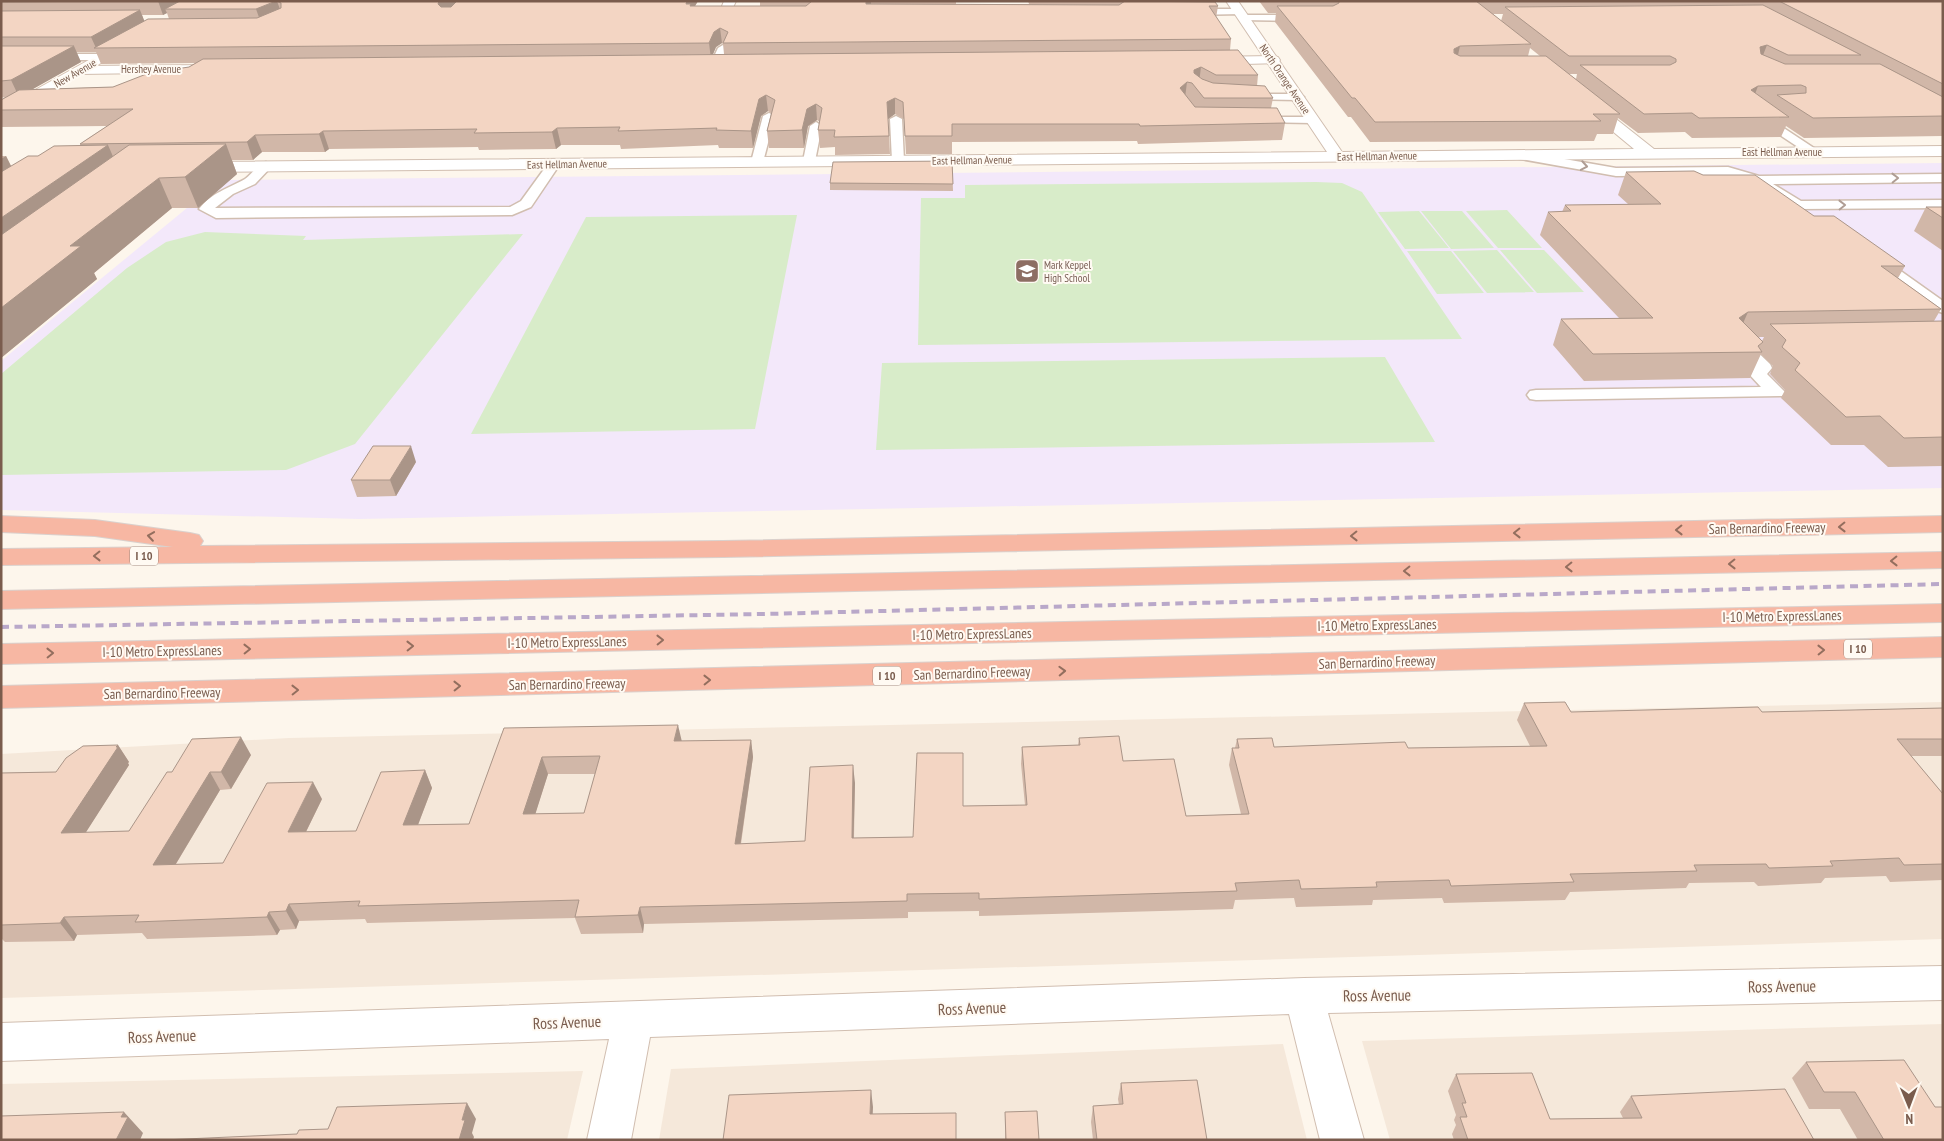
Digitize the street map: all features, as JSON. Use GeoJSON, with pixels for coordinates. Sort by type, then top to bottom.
{"type":"FeatureCollection","features":[{"type":"Feature","properties":{"kind":"highway"},"geometry":{"type":"LineString","coordinates":[[1,524],[95,528],[286,554]]}},
{"type":"Feature","properties":{"kind":"highway","name":"San Bernardino Freeway"},"geometry":{"type":"LineString","coordinates":[[1,557],[733,549],[1943,524]]}},
{"type":"Feature","properties":{"kind":"highway"},"geometry":{"type":"LineString","coordinates":[[1,600],[1943,560]]}},
{"type":"Feature","properties":{"kind":"highway","name":"I-10 Metro ExpressLanes"},"geometry":{"type":"LineString","coordinates":[[1,654],[1943,613]]}},
{"type":"Feature","properties":{"kind":"highway","name":"San Bernardino Freeway"},"geometry":{"type":"LineString","coordinates":[[1,697],[1943,647]]}},
{"type":"Feature","properties":{"kind":"street","name":"North Orange Avenue"},"geometry":{"type":"LineString","coordinates":[[1238,10],[1338,157]]}},
{"type":"Feature","properties":{"kind":"street","name":"New Avenue"},"geometry":{"type":"LineString","coordinates":[[1,115],[102,57],[135,33]]}},
{"type":"Feature","properties":{"kind":"street"},"geometry":{"type":"LineString","coordinates":[[1200,61],[1273,60]]}},
{"type":"Feature","properties":{"kind":"street"},"geometry":{"type":"LineString","coordinates":[[711,65],[735,64]]}},
{"type":"Feature","properties":{"kind":"street","name":"Hershey Avenue"},"geometry":{"type":"LineString","coordinates":[[80,70],[226,68]]}},
{"type":"Feature","properties":{"kind":"street"},"geometry":{"type":"LineString","coordinates":[[1580,97],[1649,153]]}},
{"type":"Feature","properties":{"kind":"street","name":"East Hellman Avenue"},"geometry":{"type":"LineString","coordinates":[[178,167],[1943,151]]}},
{"type":"Feature","properties":{"kind":"street","name":"Ross Avenue"},"geometry":{"type":"LineString","coordinates":[[1,1042],[1304,996],[1943,983]]}},
{"type":"Feature","properties":{"kind":"street"},"geometry":{"type":"LineString","coordinates":[[1304,996],[1342,1140]]}},
{"type":"Feature","properties":{"kind":"street"},"geometry":{"type":"LineString","coordinates":[[609,1140],[633,1020]]}},
{"type":"Feature","properties":{"kind":"lane"},"geometry":{"type":"LineString","coordinates":[[1182,12],[1238,10],[1312,18]]}},
{"type":"Feature","properties":{"kind":"lane"},"geometry":{"type":"LineString","coordinates":[[711,65],[723,48]]}},
{"type":"Feature","properties":{"kind":"lane"},"geometry":{"type":"LineString","coordinates":[[1,57],[102,57]]}},
{"type":"Feature","properties":{"kind":"lane"},"geometry":{"type":"LineString","coordinates":[[182,81],[191,79],[207,69]]}},
{"type":"Feature","properties":{"kind":"lane"},"geometry":{"type":"LineString","coordinates":[[61,70],[80,70]]}},
{"type":"Feature","properties":{"kind":"lane"},"geometry":{"type":"LineString","coordinates":[[1236,97],[1298,96]]}},
{"type":"Feature","properties":{"kind":"lane"},"geometry":{"type":"LineString","coordinates":[[1,102],[54,101]]}},
{"type":"Feature","properties":{"kind":"lane"},"geometry":{"type":"LineString","coordinates":[[1768,110],[1751,110],[1814,152]]}},
{"type":"Feature","properties":{"kind":"lane"},"geometry":{"type":"LineString","coordinates":[[757,162],[769,116]]}},
{"type":"Feature","properties":{"kind":"lane"},"geometry":{"type":"LineString","coordinates":[[896,119],[898,161]]}},
{"type":"Feature","properties":{"kind":"lane"},"geometry":{"type":"LineString","coordinates":[[1246,120],[1312,120]]}},
{"type":"Feature","properties":{"kind":"lane"},"geometry":{"type":"LineString","coordinates":[[809,162],[816,126]]}},
{"type":"Feature","properties":{"kind":"lane"},"geometry":{"type":"LineString","coordinates":[[1518,155],[1616,172],[1728,171],[1758,180],[1817,219]]}},
{"type":"Feature","properties":{"kind":"lane"},"geometry":{"type":"LineString","coordinates":[[266,166],[250,181],[228,191],[206,209],[216,214],[512,211],[526,204],[554,164]]}},
{"type":"Feature","properties":{"kind":"lane"},"geometry":{"type":"LineString","coordinates":[[1758,180],[1943,178]]}},
{"type":"Feature","properties":{"kind":"lane"},"geometry":{"type":"LineString","coordinates":[[1798,206],[1943,204]]}},
{"type":"Feature","properties":{"kind":"lane"},"geometry":{"type":"LineString","coordinates":[[1861,250],[1943,308]]}},
{"type":"Feature","properties":{"kind":"lane"},"geometry":{"type":"LineString","coordinates":[[1536,395],[1776,392],[1757,373],[1764,368],[1738,344],[1768,344]]}},
{"type":"Feature","properties":{"kind":"shaded area","name":"Mark Keppel High School"},"geometry":{"type":"Polygon","coordinates":[[[1943,163],[1943,488],[359,519],[1,510],[1,361],[221,180],[1943,163]]]}},
{"type":"Feature","properties":{"kind":"shaded area"},"geometry":{"type":"Polygon","coordinates":[[[1943,702],[1943,939],[1,998],[1,754],[289,738],[1943,702]]]}},
{"type":"Feature","properties":{"kind":"shaded area"},"geometry":{"type":"Polygon","coordinates":[[[1943,1024],[1943,1140],[1390,1140],[1362,1041],[1943,1024]]]}},
{"type":"Feature","properties":{"kind":"shaded area"},"geometry":{"type":"Polygon","coordinates":[[[1283,1044],[1307,1140],[659,1140],[671,1069],[1283,1044]]]}},
{"type":"Feature","properties":{"kind":"shaded area"},"geometry":{"type":"Polygon","coordinates":[[[583,1071],[567,1140],[1,1140],[1,1084],[583,1071]]]}},
{"type":"Feature","properties":{"kind":"green space"},"geometry":{"type":"Polygon","coordinates":[[[1342,183],[1362,192],[1462,339],[918,345],[921,198],[965,198],[965,185],[1342,183]]]}},
{"type":"Feature","properties":{"kind":"green space"},"geometry":{"type":"Polygon","coordinates":[[[1507,210],[1542,248],[1498,248],[1466,211],[1507,210]]]}},
{"type":"Feature","properties":{"kind":"green space"},"geometry":{"type":"Polygon","coordinates":[[[1419,211],[1449,248],[1405,249],[1378,212],[1419,211]]]}},
{"type":"Feature","properties":{"kind":"green space"},"geometry":{"type":"Polygon","coordinates":[[[1421,211],[1462,211],[1494,248],[1451,249],[1421,211]]]}},
{"type":"Feature","properties":{"kind":"green space"},"geometry":{"type":"Polygon","coordinates":[[[797,215],[755,429],[471,434],[586,217],[797,215]]]}},
{"type":"Feature","properties":{"kind":"green space"},"geometry":{"type":"Polygon","coordinates":[[[205,232],[306,236],[303,240],[523,234],[355,444],[286,470],[1,475],[1,374],[127,268],[166,242],[205,232]]]}},
{"type":"Feature","properties":{"kind":"green space"},"geometry":{"type":"Polygon","coordinates":[[[1497,250],[1534,292],[1487,293],[1453,251],[1497,250]]]}},
{"type":"Feature","properties":{"kind":"green space"},"geometry":{"type":"Polygon","coordinates":[[[1500,250],[1544,250],[1584,292],[1537,293],[1500,250]]]}},
{"type":"Feature","properties":{"kind":"green space"},"geometry":{"type":"Polygon","coordinates":[[[1407,251],[1451,251],[1484,293],[1437,294],[1407,251]]]}},
{"type":"Feature","properties":{"kind":"green space"},"geometry":{"type":"Polygon","coordinates":[[[1385,357],[1435,442],[876,450],[882,363],[1385,357]]]}},
{"type":"Feature","properties":{"kind":"building"},"geometry":{"type":"Polygon","coordinates":[[[1,1],[119,1],[1,2],[1,1]]]}},
{"type":"Feature","properties":{"kind":"building"},"geometry":{"type":"Polygon","coordinates":[[[180,1],[276,1],[256,9],[165,9],[180,1]]]}},
{"type":"Feature","properties":{"kind":"building"},"geometry":{"type":"Polygon","coordinates":[[[277,1],[439,1],[438,4],[441,7],[451,7],[457,1],[687,1],[686,4],[691,4],[690,6],[806,6],[812,1],[866,1],[866,4],[1119,5],[1125,1],[1215,2],[1218,6],[1209,6],[1231,39],[723,43],[728,32],[720,28],[714,32],[709,43],[94,48],[148,19],[257,18],[281,8],[281,3],[277,1]]]}},
{"type":"Feature","properties":{"kind":"building"},"geometry":{"type":"Polygon","coordinates":[[[1339,1],[1476,1],[1531,44],[1460,46],[1454,49],[1454,53],[1460,56],[1546,56],[1620,114],[1593,114],[1601,121],[1375,122],[1355,98],[1352,98],[1277,6],[1333,6],[1339,3],[1339,1]]]}},
{"type":"Feature","properties":{"kind":"building"},"geometry":{"type":"Polygon","coordinates":[[[1779,1],[1943,1],[1943,84],[1779,1]]]}},
{"type":"Feature","properties":{"kind":"building"},"geometry":{"type":"Polygon","coordinates":[[[1763,5],[1861,55],[1788,55],[1767,45],[1760,47],[1761,54],[1785,64],[1880,64],[1943,97],[1943,116],[1813,118],[1777,95],[1806,93],[1806,87],[1801,85],[1758,86],[1751,90],[1789,117],[1699,118],[1692,113],[1644,114],[1580,65],[1670,65],[1676,62],[1676,59],[1670,56],[1569,56],[1505,7],[1763,5]]]}},
{"type":"Feature","properties":{"kind":"building"},"geometry":{"type":"Polygon","coordinates":[[[140,10],[91,37],[1,37],[1,11],[140,10]]]}},
{"type":"Feature","properties":{"kind":"building"},"geometry":{"type":"Polygon","coordinates":[[[1,46],[74,46],[11,80],[1,81],[1,46]]]}},
{"type":"Feature","properties":{"kind":"building"},"geometry":{"type":"Polygon","coordinates":[[[1238,50],[1258,75],[1216,75],[1201,67],[1194,70],[1194,73],[1202,79],[1213,83],[1265,86],[1273,98],[1204,98],[1192,83],[1187,82],[1180,88],[1195,107],[1277,108],[1285,123],[1140,126],[1139,124],[952,124],[952,136],[905,136],[903,102],[895,98],[887,102],[889,136],[834,137],[835,130],[818,130],[822,108],[816,104],[807,109],[802,130],[767,131],[775,100],[766,95],[759,99],[751,131],[716,130],[717,128],[618,131],[620,127],[557,128],[552,132],[474,133],[477,129],[323,131],[319,134],[255,135],[247,142],[80,144],[133,109],[1,110],[1,100],[19,90],[113,87],[149,73],[189,67],[203,59],[1238,50]]]}},
{"type":"Feature","properties":{"kind":"building"},"geometry":{"type":"Polygon","coordinates":[[[226,144],[185,177],[159,178],[70,246],[81,246],[1,308],[1,235],[129,145],[226,144]]]}},
{"type":"Feature","properties":{"kind":"building"},"geometry":{"type":"Polygon","coordinates":[[[108,145],[1,218],[1,172],[28,156],[38,156],[54,146],[108,145]]]}},
{"type":"Feature","properties":{"kind":"building"},"geometry":{"type":"Polygon","coordinates":[[[952,161],[953,184],[830,183],[833,162],[952,161]]]}},
{"type":"Feature","properties":{"kind":"building"},"geometry":{"type":"Polygon","coordinates":[[[1694,171],[1703,175],[1755,175],[1814,216],[1834,216],[1905,266],[1881,266],[1941,309],[1748,312],[1739,318],[1763,342],[1758,346],[1762,352],[1593,354],[1561,319],[1653,318],[1548,212],[1571,211],[1565,205],[1661,204],[1626,172],[1694,171]]]}},
{"type":"Feature","properties":{"kind":"building"},"geometry":{"type":"Polygon","coordinates":[[[1926,207],[1943,207],[1943,218],[1926,207]]]}},
{"type":"Feature","properties":{"kind":"building"},"geometry":{"type":"Polygon","coordinates":[[[1943,321],[1943,437],[1904,438],[1880,416],[1846,417],[1795,370],[1800,363],[1782,347],[1786,340],[1770,324],[1943,321]]]}},
{"type":"Feature","properties":{"kind":"building"},"geometry":{"type":"Polygon","coordinates":[[[373,446],[411,446],[390,480],[351,480],[373,446]]]}},
{"type":"Feature","properties":{"kind":"building"},"geometry":{"type":"Polygon","coordinates":[[[1565,702],[1571,712],[1758,707],[1762,712],[1943,708],[1943,739],[1897,739],[1943,794],[1943,864],[1904,865],[1899,858],[1830,861],[1833,866],[1769,868],[1766,864],[1694,865],[1697,871],[1570,874],[1574,882],[1451,886],[1449,880],[1376,882],[1377,887],[1301,889],[1299,880],[1235,883],[1237,891],[979,899],[979,893],[907,894],[907,901],[640,907],[638,915],[575,917],[579,900],[358,906],[360,901],[289,904],[286,911],[269,912],[267,917],[135,922],[139,915],[64,917],[60,923],[1,925],[1,773],[56,772],[66,758],[83,746],[118,745],[116,747],[118,747],[61,833],[129,831],[167,772],[172,772],[192,739],[241,737],[221,772],[210,772],[153,865],[223,863],[267,783],[313,782],[288,832],[356,831],[381,772],[425,770],[403,825],[469,824],[504,728],[678,725],[674,741],[751,740],[735,844],[805,841],[810,767],[853,765],[852,838],[913,837],[917,753],[963,753],[963,806],[1027,805],[1022,747],[1080,745],[1079,738],[1119,736],[1123,761],[1174,759],[1186,816],[1249,814],[1232,748],[1239,748],[1237,739],[1272,738],[1274,747],[1405,742],[1408,748],[1547,746],[1524,703],[1565,702]],[[600,756],[542,757],[523,814],[584,813],[600,756]]]}},
{"type":"Feature","properties":{"kind":"building"},"geometry":{"type":"Polygon","coordinates":[[[1904,1060],[1935,1107],[1943,1107],[1943,1140],[1884,1140],[1855,1092],[1824,1092],[1806,1062],[1904,1060]]]}},
{"type":"Feature","properties":{"kind":"building"},"geometry":{"type":"Polygon","coordinates":[[[1532,1073],[1550,1119],[1642,1118],[1631,1096],[1785,1089],[1814,1140],[1468,1140],[1460,1117],[1467,1117],[1462,1103],[1466,1103],[1456,1074],[1532,1073]]]}},
{"type":"Feature","properties":{"kind":"building"},"geometry":{"type":"Polygon","coordinates":[[[1197,1080],[1207,1140],[1097,1140],[1093,1106],[1123,1104],[1121,1083],[1197,1080]]]}},
{"type":"Feature","properties":{"kind":"building"},"geometry":{"type":"Polygon","coordinates":[[[871,1090],[870,1114],[956,1113],[956,1140],[723,1140],[729,1095],[871,1090]]]}},
{"type":"Feature","properties":{"kind":"building"},"geometry":{"type":"Polygon","coordinates":[[[467,1103],[462,1120],[465,1120],[459,1140],[163,1140],[297,1134],[299,1130],[328,1129],[337,1107],[467,1103]]]}},
{"type":"Feature","properties":{"kind":"building"},"geometry":{"type":"Polygon","coordinates":[[[1037,1111],[1039,1140],[1006,1140],[1005,1112],[1037,1111]]]}},
{"type":"Feature","properties":{"kind":"building"},"geometry":{"type":"Polygon","coordinates":[[[124,1112],[121,1117],[128,1117],[116,1140],[1,1140],[1,1116],[124,1112]]]}},
{"type":"Feature","properties":{"kind":"railway"},"geometry":{"type":"LineString","coordinates":[[1,627],[764,614],[1943,584]]}},
{"type":"Feature","properties":{"kind":"place","name":"Mark Keppel High School"},"geometry":{"type":"Point","coordinates":[1027,271]}}]}
